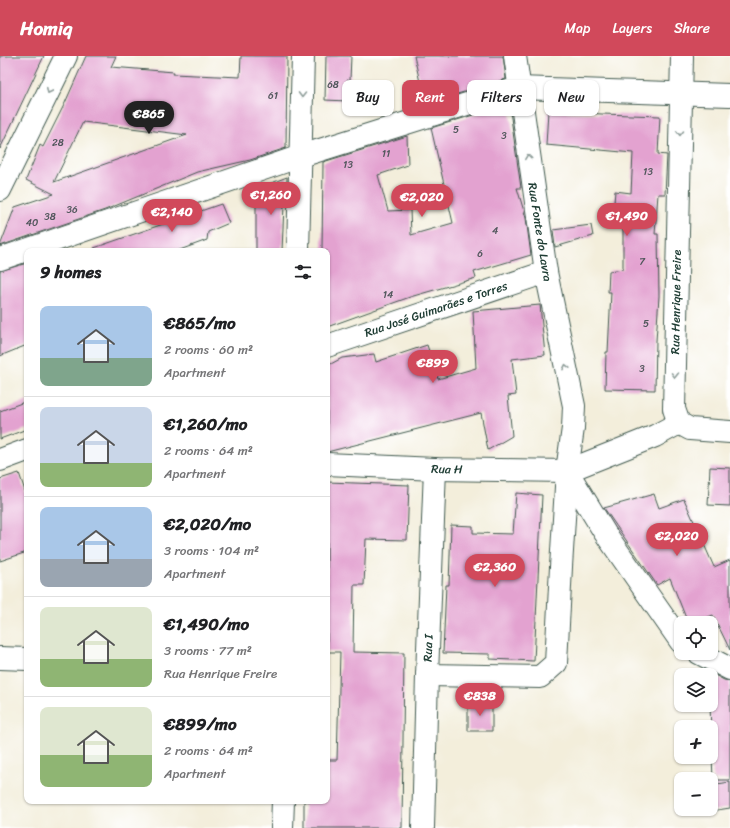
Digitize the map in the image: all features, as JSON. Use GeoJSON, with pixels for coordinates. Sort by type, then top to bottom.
{"type":"FeatureCollection","features":[{"type":"Feature","properties":{"kind":"street"},"geometry":{"type":"LineString","coordinates":[[0,190],[66,56]]}},
{"type":"Feature","properties":{"kind":"street"},"geometry":{"type":"LineString","coordinates":[[298,248],[303,56]]}},
{"type":"Feature","properties":{"kind":"street","name":"Rua Fonte do Lavra"},"geometry":{"type":"LineString","coordinates":[[515,56],[517,80]]}},
{"type":"Feature","properties":{"kind":"street","name":"Rua Henrique Freire"},"geometry":{"type":"LineString","coordinates":[[679,422],[674,409],[682,56]]}},
{"type":"Feature","properties":{"kind":"street"},"geometry":{"type":"LineString","coordinates":[[536,89],[730,95]]}},
{"type":"Feature","properties":{"kind":"street"},"geometry":{"type":"LineString","coordinates":[[32,248],[301,156],[467,104]]}},
{"type":"Feature","properties":{"kind":"street","name":"Rua Fonte do Lavra"},"geometry":{"type":"LineString","coordinates":[[522,116],[546,272],[574,406],[573,428],[567,471]]}},
{"type":"Feature","properties":{"kind":"street"},"geometry":{"type":"LineString","coordinates":[[0,259],[24,251]]}},
{"type":"Feature","properties":{"kind":"street","name":"Rua José Guimarães e Torres"},"geometry":{"type":"LineString","coordinates":[[330,345],[546,272]]}},
{"type":"Feature","properties":{"kind":"street"},"geometry":{"type":"LineString","coordinates":[[679,422],[690,430],[730,432]]}},
{"type":"Feature","properties":{"kind":"street","name":"Rua H"},"geometry":{"type":"LineString","coordinates":[[330,464],[435,469],[567,471],[655,436],[679,422]]}},
{"type":"Feature","properties":{"kind":"street"},"geometry":{"type":"LineString","coordinates":[[0,460],[24,451]]}},
{"type":"Feature","properties":{"kind":"street","name":"Rua I"},"geometry":{"type":"LineString","coordinates":[[423,828],[435,469]]}},
{"type":"Feature","properties":{"kind":"street"},"geometry":{"type":"LineString","coordinates":[[567,471],[605,533],[674,632]]}},
{"type":"Feature","properties":{"kind":"street"},"geometry":{"type":"LineString","coordinates":[[427,675],[540,678],[556,663],[567,471]]}},
{"type":"Feature","properties":{"kind":"street"},"geometry":{"type":"LineString","coordinates":[[0,658],[24,659]]}},
{"type":"Feature","properties":{"kind":"street"},"geometry":{"type":"LineString","coordinates":[[713,660],[730,669]]}},
{"type":"Feature","properties":{"kind":"street"},"geometry":{"type":"LineString","coordinates":[[282,828],[283,804]]}},
{"type":"Feature","properties":{"kind":"building"},"geometry":{"type":"Polygon","coordinates":[[[0,56],[44,56],[0,149],[0,56]]]}},
{"type":"Feature","properties":{"kind":"building"},"geometry":{"type":"Polygon","coordinates":[[[86,56],[116,56],[111,67],[174,72],[173,74],[240,77],[241,56],[287,56],[286,148],[250,160],[197,172],[105,210],[0,246],[15,207],[54,194],[26,180],[40,145],[43,147],[86,56]],[[83,122],[54,182],[187,135],[83,122]]]}},
{"type":"Feature","properties":{"kind":"building"},"geometry":{"type":"Polygon","coordinates":[[[326,56],[351,56],[350,80],[342,80],[342,101],[325,100],[326,56]]]}},
{"type":"Feature","properties":{"kind":"building"},"geometry":{"type":"Polygon","coordinates":[[[414,56],[503,56],[506,79],[467,80],[467,91],[459,94],[459,80],[420,80],[414,56]]]}},
{"type":"Feature","properties":{"kind":"building"},"geometry":{"type":"Polygon","coordinates":[[[599,114],[660,116],[658,154],[667,155],[665,194],[658,194],[655,234],[658,234],[659,296],[655,390],[605,389],[606,352],[608,352],[611,292],[608,292],[609,271],[623,269],[623,226],[612,226],[615,191],[631,193],[633,153],[546,145],[548,116],[599,116],[599,114]]]}},
{"type":"Feature","properties":{"kind":"building"},"geometry":{"type":"Polygon","coordinates":[[[470,116],[511,116],[521,188],[517,188],[526,218],[531,255],[474,272],[476,278],[410,297],[330,326],[330,248],[322,248],[323,162],[407,136],[408,165],[378,175],[388,211],[410,210],[411,235],[453,223],[431,128],[470,116]]]}},
{"type":"Feature","properties":{"kind":"building"},"geometry":{"type":"Polygon","coordinates":[[[287,177],[282,248],[256,248],[256,189],[287,177]]]}},
{"type":"Feature","properties":{"kind":"building"},"geometry":{"type":"Polygon","coordinates":[[[221,204],[229,223],[208,232],[207,240],[185,248],[94,248],[221,204]]]}},
{"type":"Feature","properties":{"kind":"building"},"geometry":{"type":"Polygon","coordinates":[[[591,225],[593,236],[555,247],[553,230],[591,225]]]}},
{"type":"Feature","properties":{"kind":"building"},"geometry":{"type":"Polygon","coordinates":[[[24,264],[24,346],[0,356],[0,271],[24,264]]]}},
{"type":"Feature","properties":{"kind":"building"},"geometry":{"type":"Polygon","coordinates":[[[540,305],[545,355],[512,359],[516,395],[508,396],[512,436],[488,450],[481,413],[330,451],[330,364],[342,358],[374,354],[376,362],[427,345],[438,379],[476,368],[473,311],[540,305]]]}},
{"type":"Feature","properties":{"kind":"building"},"geometry":{"type":"Polygon","coordinates":[[[24,402],[24,430],[0,439],[0,411],[24,402]]]}},
{"type":"Feature","properties":{"kind":"building"},"geometry":{"type":"Polygon","coordinates":[[[710,467],[730,468],[730,506],[708,505],[710,467]]]}},
{"type":"Feature","properties":{"kind":"building"},"geometry":{"type":"Polygon","coordinates":[[[19,473],[24,488],[24,553],[0,561],[0,479],[19,473]]]}},
{"type":"Feature","properties":{"kind":"building"},"geometry":{"type":"Polygon","coordinates":[[[330,482],[409,485],[407,540],[366,539],[364,585],[354,585],[353,652],[404,653],[402,828],[304,828],[304,804],[330,804],[330,760],[337,760],[340,652],[330,652],[330,482]]]}},
{"type":"Feature","properties":{"kind":"building"},"geometry":{"type":"Polygon","coordinates":[[[516,493],[542,495],[534,661],[490,659],[490,654],[443,653],[446,585],[449,585],[451,525],[473,526],[473,533],[513,534],[516,493]]]}},
{"type":"Feature","properties":{"kind":"building"},"geometry":{"type":"Polygon","coordinates":[[[654,494],[659,508],[684,499],[714,567],[730,560],[730,650],[718,625],[718,616],[685,616],[670,578],[657,585],[604,508],[654,494]]]}},
{"type":"Feature","properties":{"kind":"building"},"geometry":{"type":"Polygon","coordinates":[[[718,677],[730,681],[730,780],[718,780],[718,772],[713,772],[712,764],[718,764],[718,720],[711,720],[710,712],[718,712],[718,677]]]}},
{"type":"Feature","properties":{"kind":"building"},"geometry":{"type":"Polygon","coordinates":[[[468,703],[492,703],[492,731],[468,731],[468,703]]]}},
{"type":"Feature","properties":{"kind":"building"},"geometry":{"type":"Polygon","coordinates":[[[730,782],[730,808],[718,810],[718,784],[730,782]]]}}]}
